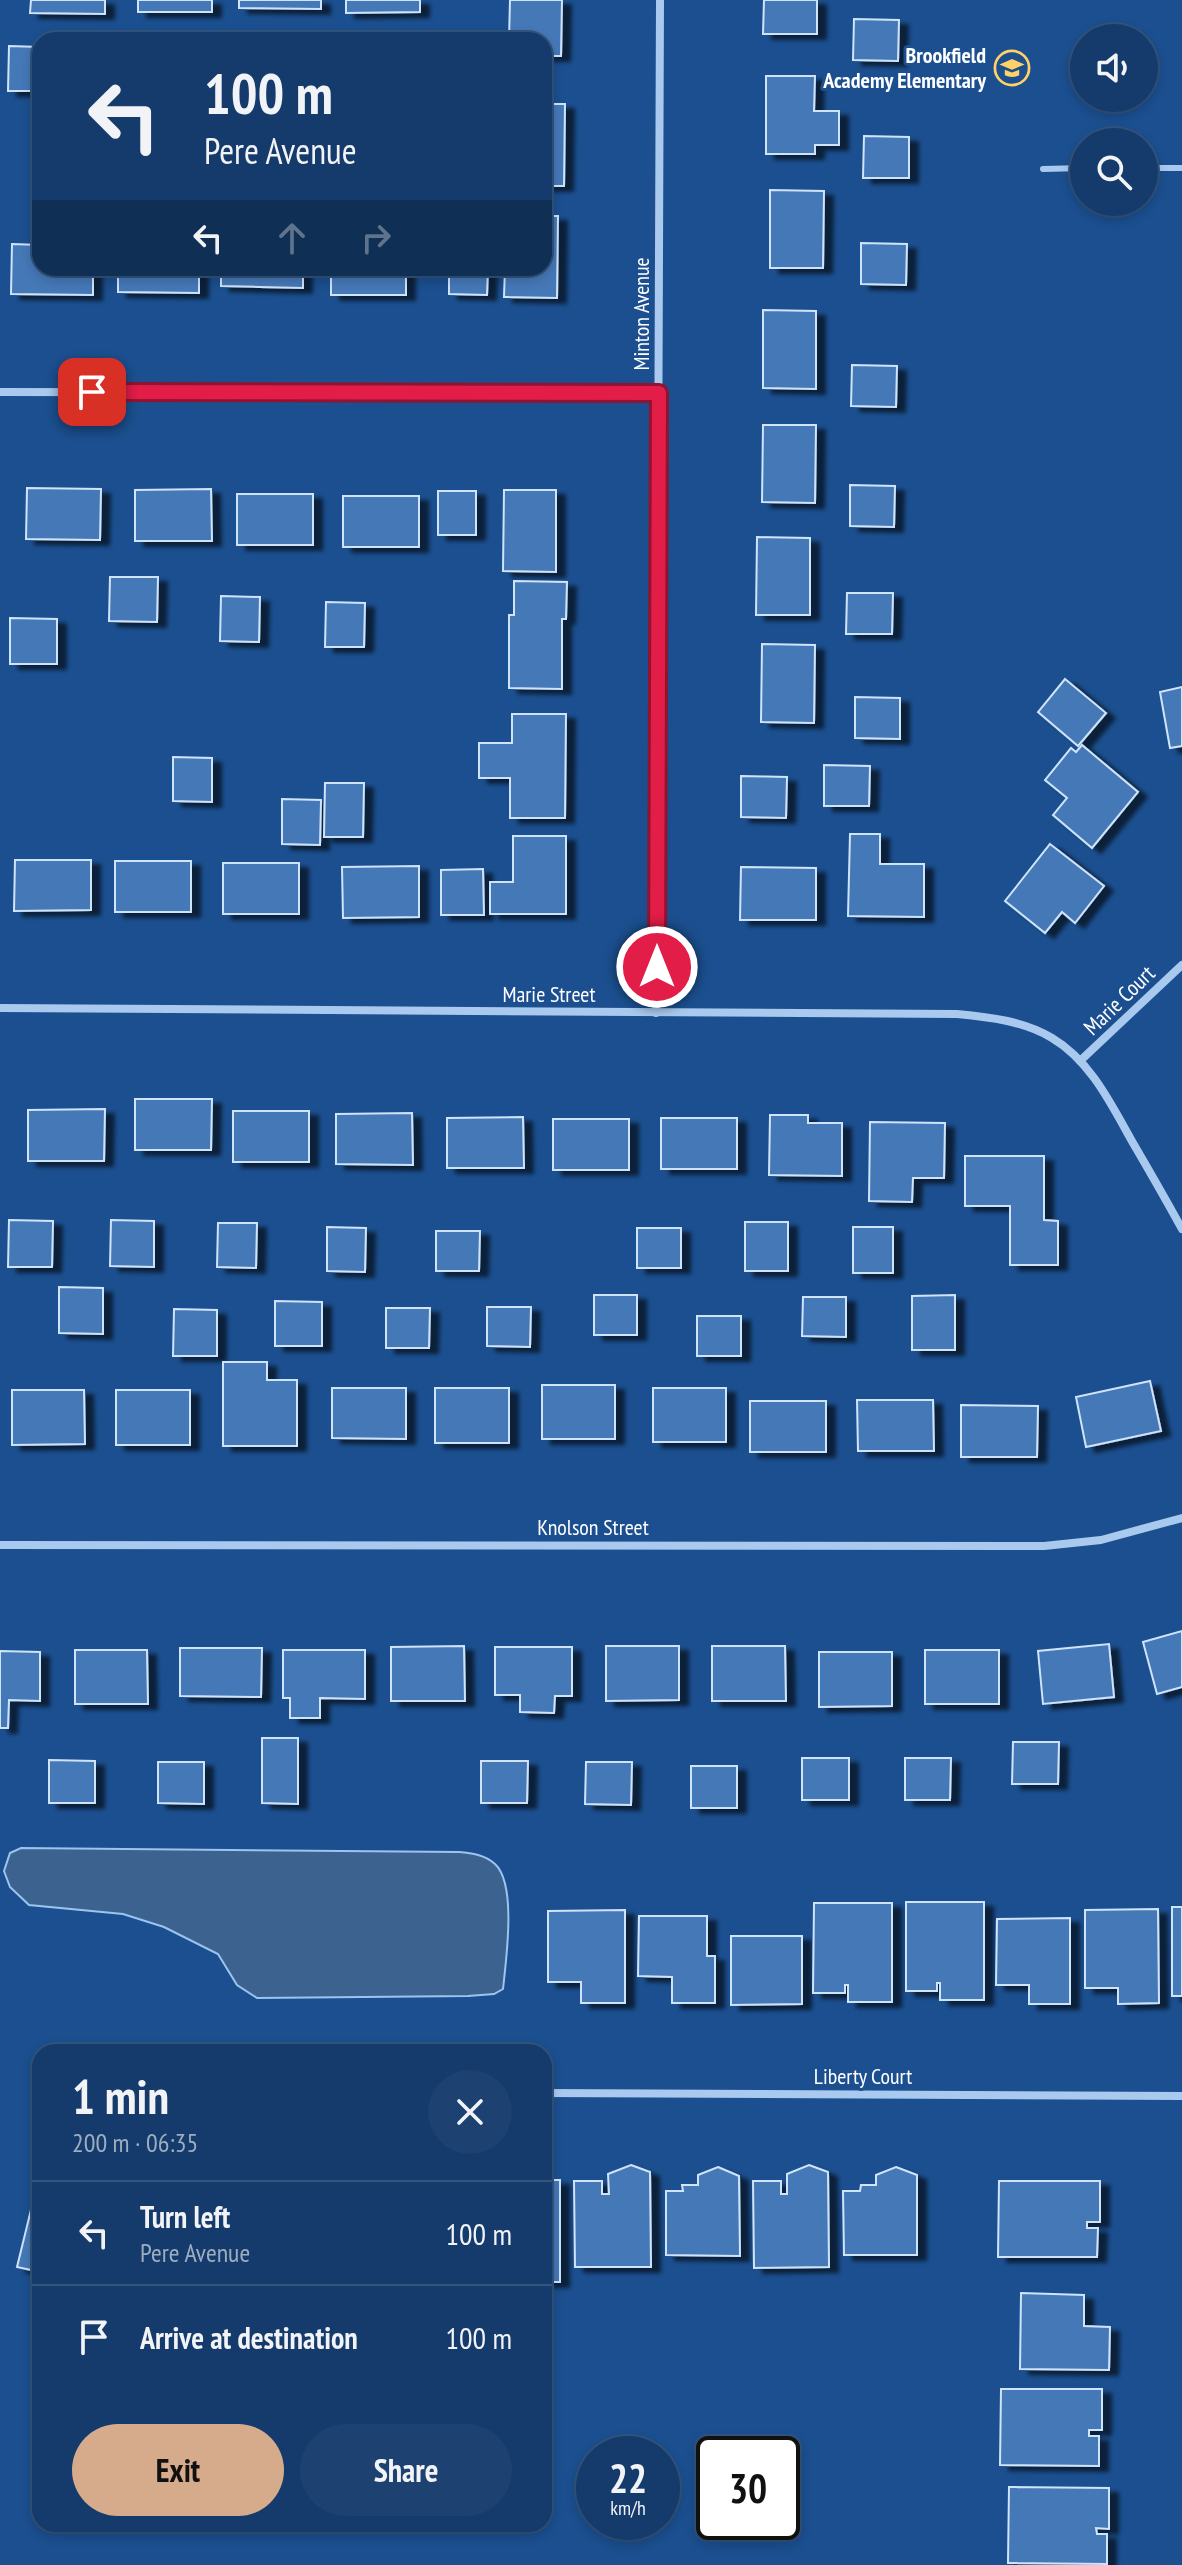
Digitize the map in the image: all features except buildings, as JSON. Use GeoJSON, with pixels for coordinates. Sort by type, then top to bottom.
{"type":"FeatureCollection","features":[{"type":"Feature","properties":{"kind":"street","name":"Minton Avenue"},"geometry":{"type":"LineString","coordinates":[[656,1013],[660,0]]}},
{"type":"Feature","properties":{"kind":"street"},"geometry":{"type":"LineString","coordinates":[[0,392],[659,393]]}},
{"type":"Feature","properties":{"kind":"street","name":"Marie Court"},"geometry":{"type":"LineString","coordinates":[[1080,1061],[1182,965]]}},
{"type":"Feature","properties":{"kind":"street","name":"Marie Street"},"geometry":{"type":"LineString","coordinates":[[0,1008],[980,1016],[1028,1027],[1053,1038],[1080,1061],[1102,1089],[1182,1229]]}},
{"type":"Feature","properties":{"kind":"street","name":"Knolson Street"},"geometry":{"type":"LineString","coordinates":[[0,1545],[1044,1546],[1101,1540],[1182,1518]]}},
{"type":"Feature","properties":{"kind":"street","name":"Liberty Court"},"geometry":{"type":"LineString","coordinates":[[552,2093],[1182,2096]]}},
{"type":"Feature","properties":{"kind":"lane"},"geometry":{"type":"LineString","coordinates":[[1043,169],[1070,168]]}},
{"type":"Feature","properties":{"kind":"lane"},"geometry":{"type":"LineString","coordinates":[[1158,168],[1182,168]]}},
{"type":"Feature","properties":{"kind":"water"},"geometry":{"type":"Polygon","coordinates":[[[21,1848],[459,1852],[478,1855],[495,1864],[506,1888],[508,1942],[503,1989],[494,1994],[468,1996],[257,1998],[237,1985],[218,1954],[164,1927],[123,1914],[29,1905],[10,1887],[4,1871],[10,1853],[21,1848]]]}},
{"type":"Feature","properties":{"kind":"place","name":"Brookfield Academy Elementary"},"geometry":{"type":"Point","coordinates":[1012,68]}},
{"type":"Feature","properties":{"kind":"route"},"geometry":{"type":"LineString","coordinates":[[92,392],[659,393],[657,967]]}}]}
